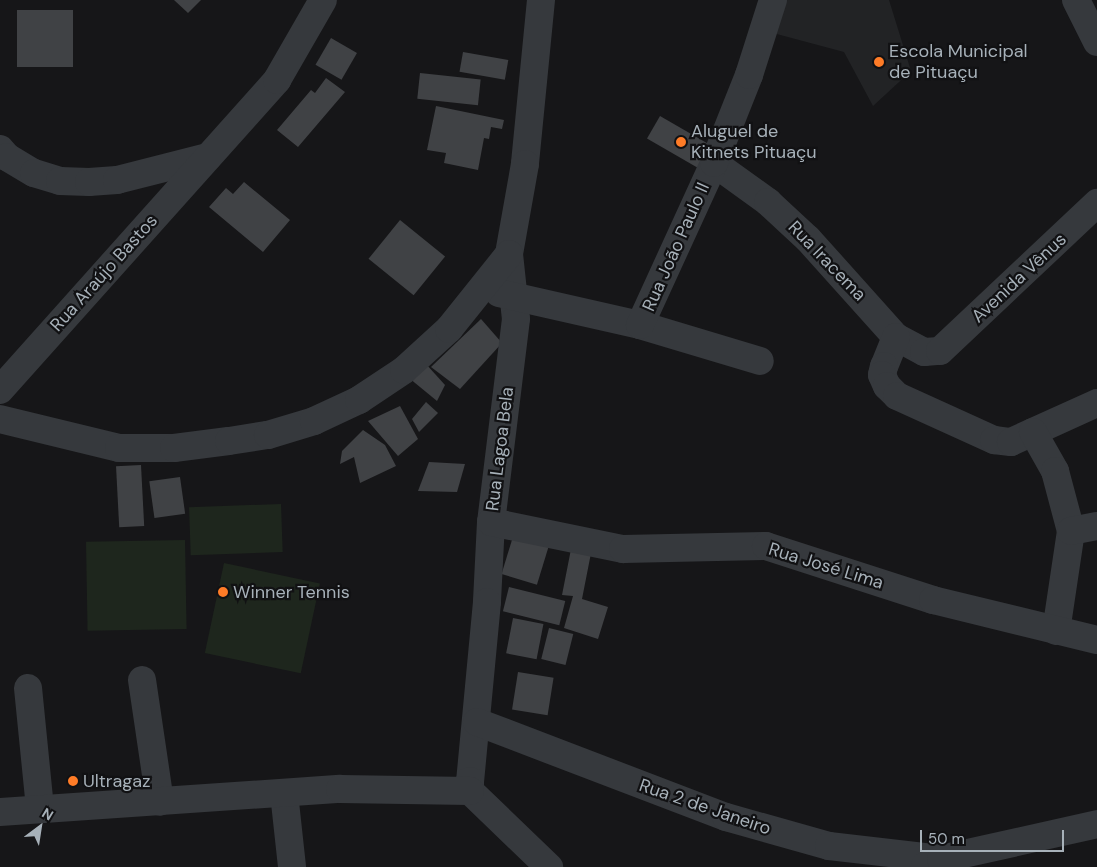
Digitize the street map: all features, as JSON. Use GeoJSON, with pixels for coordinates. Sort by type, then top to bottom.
{"type":"FeatureCollection","features":[{"type":"Feature","properties":{"kind":"street","name":"Rua Araújo Bastos"},"geometry":{"type":"LineString","coordinates":[[0,390],[277,80],[323,0]]}},
{"type":"Feature","properties":{"kind":"street","name":"Rua Lagoa Bela"},"geometry":{"type":"LineString","coordinates":[[470,791],[477,722],[491,522],[513,345],[516,296],[509,254],[525,164],[541,0]]}},
{"type":"Feature","properties":{"kind":"street","name":"Rua João Paulo II"},"geometry":{"type":"LineString","coordinates":[[640,325],[714,163],[749,75],[773,0]]}},
{"type":"Feature","properties":{"kind":"street"},"geometry":{"type":"LineString","coordinates":[[1076,0],[1097,42]]}},
{"type":"Feature","properties":{"kind":"street"},"geometry":{"type":"LineString","coordinates":[[0,149],[7,157],[34,173],[60,181],[89,182],[117,180],[208,157]]}},
{"type":"Feature","properties":{"kind":"street","name":"Rua Iracema"},"geometry":{"type":"LineString","coordinates":[[714,163],[768,202],[808,239],[896,337],[924,352],[940,351]]}},
{"type":"Feature","properties":{"kind":"street","name":"Avenida Vênus"},"geometry":{"type":"LineString","coordinates":[[940,351],[1097,203]]}},
{"type":"Feature","properties":{"kind":"street"},"geometry":{"type":"LineString","coordinates":[[0,419],[120,448],[174,448],[268,435],[314,420],[359,400],[404,370],[449,329],[483,290],[509,254]]}},
{"type":"Feature","properties":{"kind":"street"},"geometry":{"type":"LineString","coordinates":[[483,290],[640,325],[760,361]]}},
{"type":"Feature","properties":{"kind":"street"},"geometry":{"type":"LineString","coordinates":[[896,337],[882,375],[897,396],[994,440],[1022,437],[1097,403]]}},
{"type":"Feature","properties":{"kind":"street"},"geometry":{"type":"LineString","coordinates":[[1022,437],[1055,471],[1084,528],[1056,631]]}},
{"type":"Feature","properties":{"kind":"street","name":"Rua José Lima"},"geometry":{"type":"LineString","coordinates":[[491,522],[623,549],[766,546],[933,600],[1097,640]]}},
{"type":"Feature","properties":{"kind":"street"},"geometry":{"type":"LineString","coordinates":[[142,680],[160,802]]}},
{"type":"Feature","properties":{"kind":"street"},"geometry":{"type":"LineString","coordinates":[[28,688],[40,808]]}},
{"type":"Feature","properties":{"kind":"street","name":"Rua 2 de Janeiro"},"geometry":{"type":"LineString","coordinates":[[477,722],[726,817],[828,846],[932,863],[1097,824]]}},
{"type":"Feature","properties":{"kind":"street"},"geometry":{"type":"LineString","coordinates":[[0,812],[340,789],[470,791],[549,867]]}},
{"type":"Feature","properties":{"kind":"street"},"geometry":{"type":"LineString","coordinates":[[284,793],[292,867]]}},
{"type":"Feature","properties":{"kind":"shaded area","name":"Escola Municipal de Pituaçu"},"geometry":{"type":"Polygon","coordinates":[[[782,0],[889,0],[911,71],[873,106],[844,52],[773,33],[782,0]]]}},
{"type":"Feature","properties":{"kind":"shaded area"},"geometry":{"type":"Polygon","coordinates":[[[281,504],[283,552],[191,555],[189,507],[281,504]]]}},
{"type":"Feature","properties":{"kind":"shaded area"},"geometry":{"type":"Polygon","coordinates":[[[185,540],[187,629],[88,631],[86,542],[185,540]]]}},
{"type":"Feature","properties":{"kind":"shaded area"},"geometry":{"type":"Polygon","coordinates":[[[224,563],[320,583],[301,673],[205,653],[224,563]]]}},
{"type":"Feature","properties":{"kind":"building"},"geometry":{"type":"Polygon","coordinates":[[[174,0],[201,0],[188,13],[174,0]]]}},
{"type":"Feature","properties":{"kind":"building"},"geometry":{"type":"Polygon","coordinates":[[[17,10],[73,10],[73,67],[17,67],[17,10]]]}},
{"type":"Feature","properties":{"kind":"building"},"geometry":{"type":"Polygon","coordinates":[[[331,38],[357,53],[341,80],[316,65],[331,38]]]}},
{"type":"Feature","properties":{"kind":"building"},"geometry":{"type":"Polygon","coordinates":[[[463,52],[508,60],[505,80],[460,72],[463,52]]]}},
{"type":"Feature","properties":{"kind":"building"},"geometry":{"type":"Polygon","coordinates":[[[420,73],[481,79],[478,105],[417,99],[420,73]]]}},
{"type":"Feature","properties":{"kind":"building"},"geometry":{"type":"Polygon","coordinates":[[[326,78],[345,92],[298,147],[277,130],[311,90],[315,93],[326,78]]]}},
{"type":"Feature","properties":{"kind":"building"},"geometry":{"type":"Polygon","coordinates":[[[436,106],[504,120],[502,129],[491,127],[489,139],[484,138],[478,170],[444,163],[446,153],[427,150],[436,106]]]}},
{"type":"Feature","properties":{"kind":"building","name":"Aluguel de Kitnets Pituaçu"},"geometry":{"type":"Polygon","coordinates":[[[660,116],[713,146],[700,169],[647,139],[660,116]]]}},
{"type":"Feature","properties":{"kind":"building"},"geometry":{"type":"Polygon","coordinates":[[[244,182],[290,220],[263,252],[209,207],[226,188],[233,194],[244,182]]]}},
{"type":"Feature","properties":{"kind":"building"},"geometry":{"type":"Polygon","coordinates":[[[400,220],[445,257],[414,295],[369,259],[400,220]]]}},
{"type":"Feature","properties":{"kind":"building"},"geometry":{"type":"Polygon","coordinates":[[[481,319],[502,343],[460,389],[431,367],[481,319]]]}},
{"type":"Feature","properties":{"kind":"building"},"geometry":{"type":"Polygon","coordinates":[[[426,364],[445,385],[437,401],[409,378],[426,364]]]}},
{"type":"Feature","properties":{"kind":"building"},"geometry":{"type":"Polygon","coordinates":[[[426,402],[438,413],[419,432],[412,419],[426,402]]]}},
{"type":"Feature","properties":{"kind":"building"},"geometry":{"type":"Polygon","coordinates":[[[400,406],[418,439],[398,456],[368,421],[400,406]]]}},
{"type":"Feature","properties":{"kind":"building"},"geometry":{"type":"Polygon","coordinates":[[[363,430],[385,445],[396,466],[360,483],[354,457],[340,464],[342,451],[363,430]]]}},
{"type":"Feature","properties":{"kind":"building"},"geometry":{"type":"Polygon","coordinates":[[[429,462],[465,464],[457,492],[418,491],[429,462]]]}},
{"type":"Feature","properties":{"kind":"building"},"geometry":{"type":"Polygon","coordinates":[[[141,465],[144,526],[119,527],[116,466],[141,465]]]}},
{"type":"Feature","properties":{"kind":"building"},"geometry":{"type":"Polygon","coordinates":[[[180,477],[185,514],[154,518],[149,481],[180,477]]]}},
{"type":"Feature","properties":{"kind":"building"},"geometry":{"type":"Polygon","coordinates":[[[515,530],[550,541],[537,585],[502,574],[515,530]]]}},
{"type":"Feature","properties":{"kind":"building"},"geometry":{"type":"Polygon","coordinates":[[[572,544],[592,548],[582,599],[608,607],[598,639],[564,628],[573,596],[562,595],[572,544]]]}},
{"type":"Feature","properties":{"kind":"building"},"geometry":{"type":"Polygon","coordinates":[[[509,587],[565,601],[559,625],[503,611],[509,587]]]}},
{"type":"Feature","properties":{"kind":"building"},"geometry":{"type":"Polygon","coordinates":[[[513,618],[543,624],[537,659],[506,653],[513,618]]]}},
{"type":"Feature","properties":{"kind":"building"},"geometry":{"type":"Polygon","coordinates":[[[549,628],[573,634],[566,665],[541,659],[549,628]]]}},
{"type":"Feature","properties":{"kind":"building"},"geometry":{"type":"Polygon","coordinates":[[[518,672],[554,678],[548,715],[512,710],[518,672]]]}},
{"type":"Feature","properties":{"kind":"place","name":"Escola Municipal de Pituaçu"},"geometry":{"type":"Point","coordinates":[879,62]}},
{"type":"Feature","properties":{"kind":"place","name":"Aluguel de Kitnets Pituaçu"},"geometry":{"type":"Point","coordinates":[681,142]}},
{"type":"Feature","properties":{"kind":"place","name":"Winner Tennis"},"geometry":{"type":"Point","coordinates":[223,592]}},
{"type":"Feature","properties":{"kind":"place","name":"Ultragaz"},"geometry":{"type":"Point","coordinates":[73,781]}}]}
